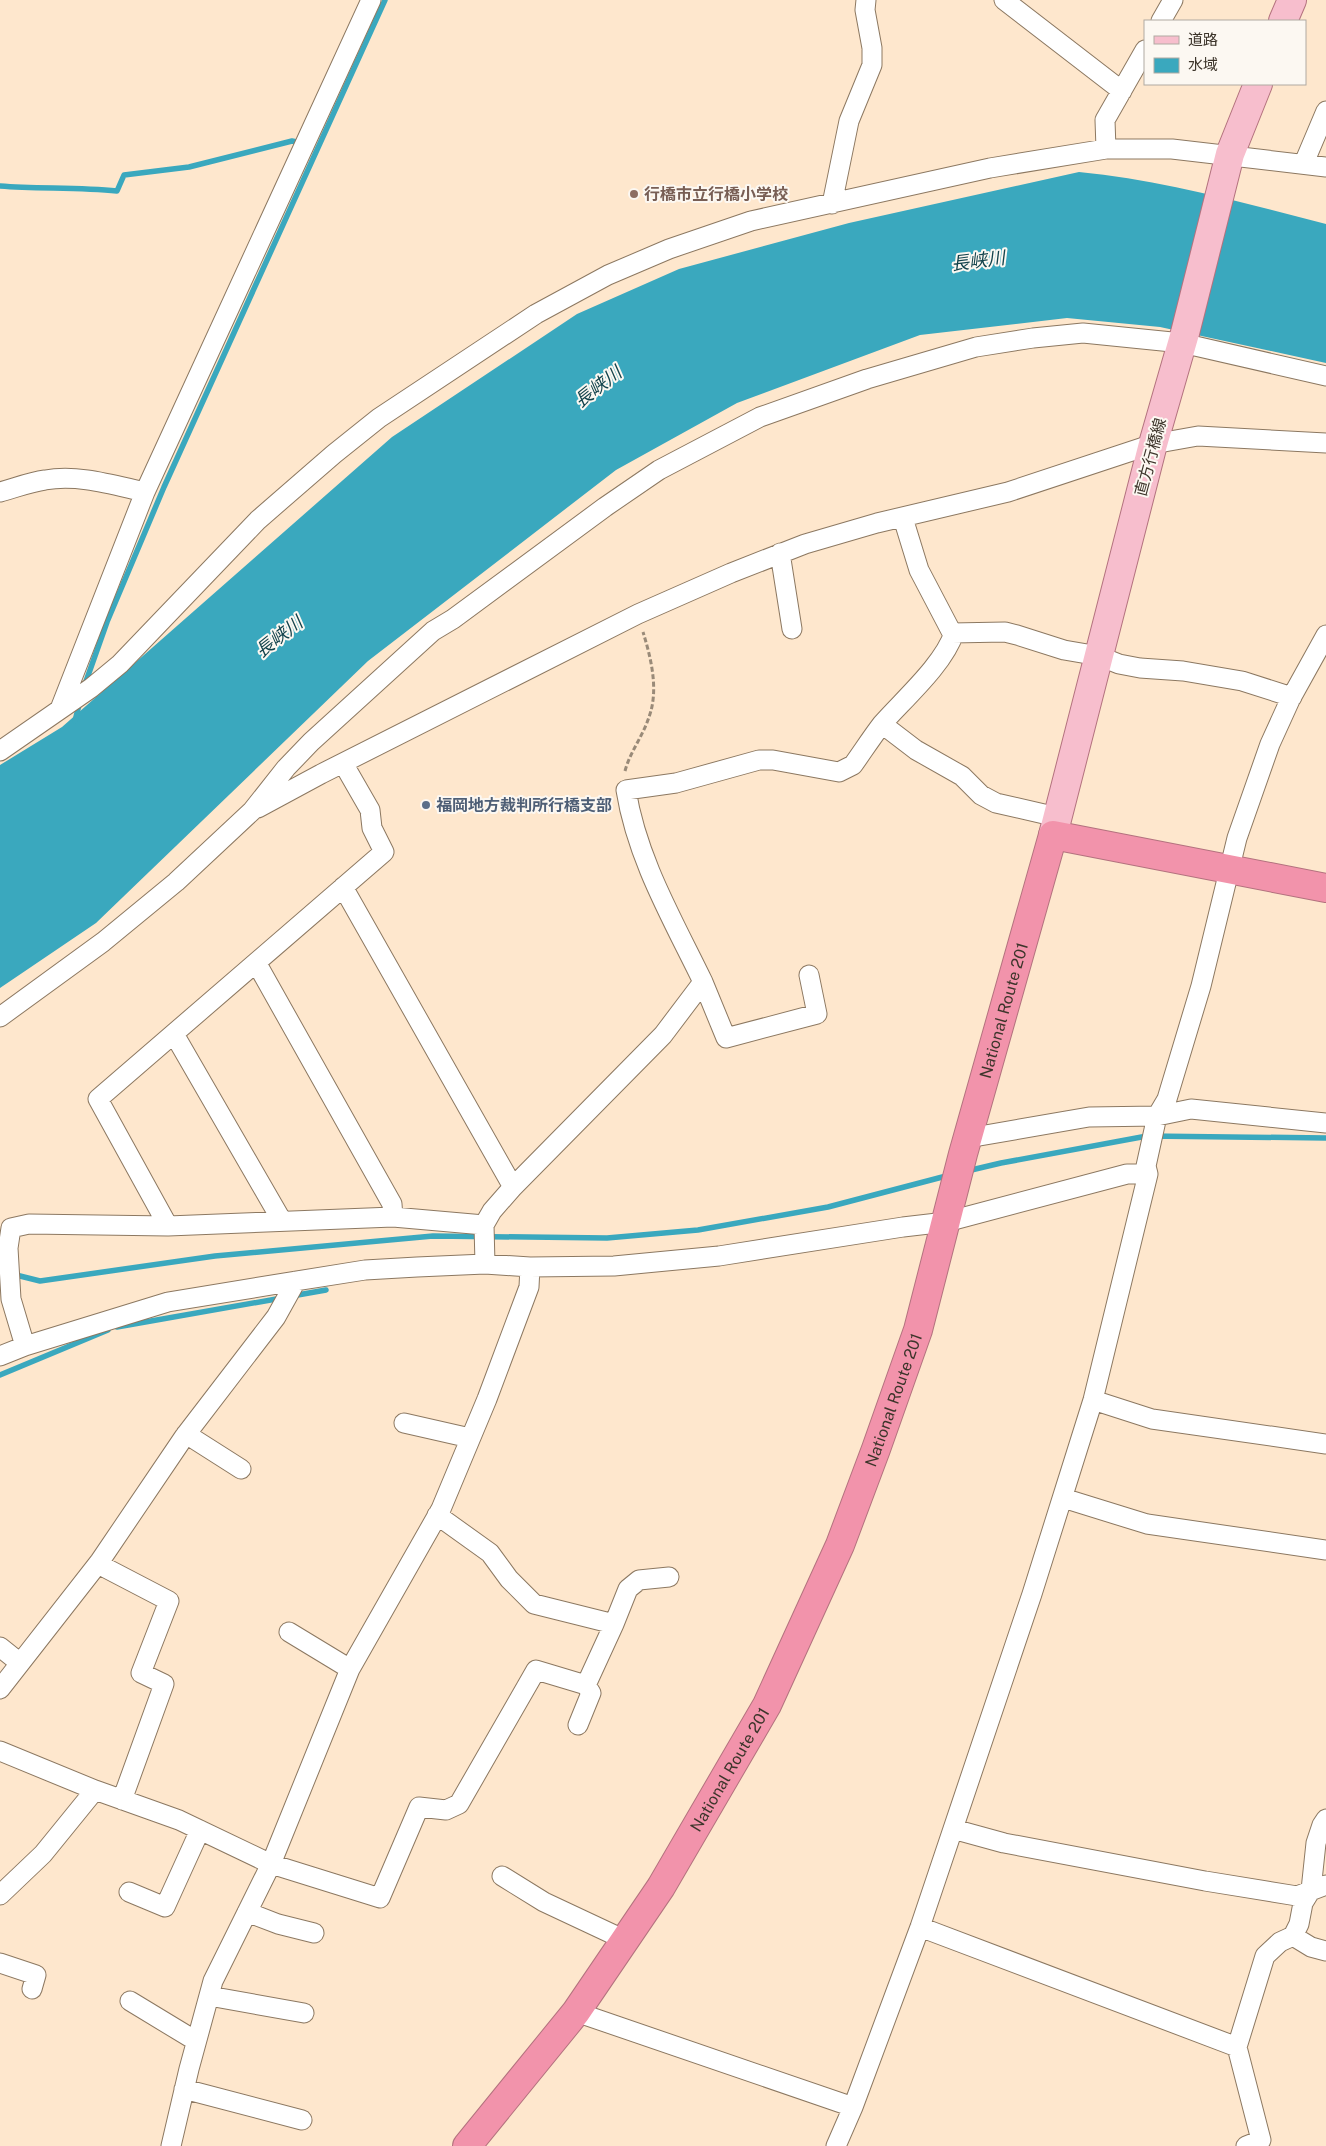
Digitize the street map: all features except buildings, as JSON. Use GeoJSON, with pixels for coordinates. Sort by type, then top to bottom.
{"type":"FeatureCollection","features":[{"type":"Feature","properties":{"kind":"highway"},"geometry":{"type":"LineString","coordinates":[[1055,826],[1230,868],[1326,888]]}},
{"type":"Feature","properties":{"kind":"highway","name":"National Route 201"},"geometry":{"type":"LineString","coordinates":[[467,2146],[576,2012],[661,1887],[767,1705],[840,1545],[918,1330],[966,1146],[1055,826]]}},
{"type":"Feature","properties":{"kind":"main road"},"geometry":{"type":"LineString","coordinates":[[1283,20],[1292,0]]}},
{"type":"Feature","properties":{"kind":"main road","name":"直方行橋線"},"geometry":{"type":"LineString","coordinates":[[1055,826],[1228,165],[1258,85]]}},
{"type":"Feature","properties":{"kind":"street"},"geometry":{"type":"LineString","coordinates":[[60,709],[145,492],[371,0]]}},
{"type":"Feature","properties":{"kind":"street"},"geometry":{"type":"LineString","coordinates":[[832,204],[849,121],[872,65],[872,48],[864,10],[866,0]]}},
{"type":"Feature","properties":{"kind":"street"},"geometry":{"type":"LineString","coordinates":[[1004,0],[1122,91]]}},
{"type":"Feature","properties":{"kind":"street"},"geometry":{"type":"LineString","coordinates":[[1162,20],[1173,0]]}},
{"type":"Feature","properties":{"kind":"street"},"geometry":{"type":"LineString","coordinates":[[1106,149],[1105,120],[1144,52]]}},
{"type":"Feature","properties":{"kind":"street"},"geometry":{"type":"LineString","coordinates":[[1304,163],[1326,111]]}},
{"type":"Feature","properties":{"kind":"street"},"geometry":{"type":"LineString","coordinates":[[0,750],[60,709],[120,664],[258,520],[379,418],[536,314],[608,275],[669,249],[751,221],[990,168],[1106,149],[1172,149],[1228,165],[1304,163],[1326,167]]}},
{"type":"Feature","properties":{"kind":"street"},"geometry":{"type":"LineString","coordinates":[[0,1018],[103,942],[176,882],[252,812],[286,768],[311,742],[434,631],[454,619],[598,512],[659,470],[760,417],[868,379],[976,347],[1032,338],[1083,333],[1184,338],[1326,376]]}},
{"type":"Feature","properties":{"kind":"street"},"geometry":{"type":"LineString","coordinates":[[252,812],[321,774],[638,614],[731,573],[823,538],[1008,492],[1154,444],[1198,436],[1326,444]]}},
{"type":"Feature","properties":{"kind":"street"},"geometry":{"type":"LineString","coordinates":[[0,492],[45,480],[69,478],[97,481],[145,492]]}},
{"type":"Feature","properties":{"kind":"street"},"geometry":{"type":"LineString","coordinates":[[903,518],[919,570],[948,629],[954,633],[1005,632],[1064,650],[1099,656],[1119,664],[1140,668],[1183,671],[1242,681],[1292,697]]}},
{"type":"Feature","properties":{"kind":"street"},"geometry":{"type":"LineString","coordinates":[[780,554],[792,629]]}},
{"type":"Feature","properties":{"kind":"street"},"geometry":{"type":"LineString","coordinates":[[809,975],[817,1014],[726,1038],[703,982],[647,866],[637,840],[626,790],[676,783],[759,760],[773,760],[839,772],[853,765],[882,724],[898,709],[945,652],[954,633]]}},
{"type":"Feature","properties":{"kind":"street"},"geometry":{"type":"LineString","coordinates":[[836,2146],[854,2107],[920,1926],[1063,1498],[1093,1400],[1147,1170],[1156,1121],[1167,1099],[1201,986],[1237,838],[1270,744],[1292,697],[1326,635]]}},
{"type":"Feature","properties":{"kind":"street"},"geometry":{"type":"LineString","coordinates":[[882,724],[916,750],[962,776],[981,795],[996,803],[1055,826]]}},
{"type":"Feature","properties":{"kind":"street"},"geometry":{"type":"LineString","coordinates":[[311,742],[309,753],[321,774]]}},
{"type":"Feature","properties":{"kind":"street"},"geometry":{"type":"LineString","coordinates":[[168,1226],[98,1099],[257,964],[384,852],[372,828],[370,810],[343,763]]}},
{"type":"Feature","properties":{"kind":"street"},"geometry":{"type":"LineString","coordinates":[[343,887],[513,1187]]}},
{"type":"Feature","properties":{"kind":"street"},"geometry":{"type":"LineString","coordinates":[[257,964],[392,1204],[393,1218]]}},
{"type":"Feature","properties":{"kind":"street"},"geometry":{"type":"LineString","coordinates":[[485,1259],[484,1225],[492,1211],[513,1187],[663,1035],[703,982]]}},
{"type":"Feature","properties":{"kind":"street"},"geometry":{"type":"LineString","coordinates":[[174,1034],[282,1221]]}},
{"type":"Feature","properties":{"kind":"street"},"geometry":{"type":"LineString","coordinates":[[966,1146],[1089,1117],[1156,1121],[1191,1109],[1326,1122]]}},
{"type":"Feature","properties":{"kind":"street"},"geometry":{"type":"LineString","coordinates":[[0,1356],[25,1346],[168,1302],[296,1280],[365,1270],[485,1259],[530,1267],[614,1266],[719,1256],[903,1227],[1147,1170]]}},
{"type":"Feature","properties":{"kind":"street"},"geometry":{"type":"LineString","coordinates":[[25,1346],[7,1294],[4,1247],[11,1228],[29,1224],[168,1226],[393,1218],[484,1225]]}},
{"type":"Feature","properties":{"kind":"street"},"geometry":{"type":"LineString","coordinates":[[171,2146],[196,2041],[213,1981],[270,1864],[350,1669],[437,1515],[470,1438],[529,1287],[530,1267]]}},
{"type":"Feature","properties":{"kind":"street"},"geometry":{"type":"LineString","coordinates":[[0,1689],[98,1564],[186,1434],[276,1318],[296,1280]]}},
{"type":"Feature","properties":{"kind":"street"},"geometry":{"type":"LineString","coordinates":[[1093,1400],[1152,1420],[1326,1444]]}},
{"type":"Feature","properties":{"kind":"street"},"geometry":{"type":"LineString","coordinates":[[404,1423],[470,1438]]}},
{"type":"Feature","properties":{"kind":"street"},"geometry":{"type":"LineString","coordinates":[[186,1434],[241,1469]]}},
{"type":"Feature","properties":{"kind":"street"},"geometry":{"type":"LineString","coordinates":[[1063,1498],[1147,1524],[1326,1550]]}},
{"type":"Feature","properties":{"kind":"street"},"geometry":{"type":"LineString","coordinates":[[437,1515],[490,1554],[509,1579],[534,1604],[614,1624]]}},
{"type":"Feature","properties":{"kind":"street"},"geometry":{"type":"LineString","coordinates":[[98,1564],[169,1601],[141,1673],[164,1684],[122,1800]]}},
{"type":"Feature","properties":{"kind":"street"},"geometry":{"type":"LineString","coordinates":[[586,1685],[628,1589],[640,1580],[669,1577]]}},
{"type":"Feature","properties":{"kind":"street"},"geometry":{"type":"LineString","coordinates":[[289,1632],[350,1669]]}},
{"type":"Feature","properties":{"kind":"street"},"geometry":{"type":"LineString","coordinates":[[0,1647],[20,1663]]}},
{"type":"Feature","properties":{"kind":"street"},"geometry":{"type":"LineString","coordinates":[[0,1751],[95,1790],[179,1820],[270,1864],[380,1898],[419,1808],[446,1810],[459,1804],[536,1670],[586,1685],[591,1693],[578,1725]]}},
{"type":"Feature","properties":{"kind":"street"},"geometry":{"type":"LineString","coordinates":[[0,1896],[43,1854],[95,1790]]}},
{"type":"Feature","properties":{"kind":"street"},"geometry":{"type":"LineString","coordinates":[[1257,2144],[1237,2047],[1265,1956],[1280,1942],[1293,1936],[1299,1924],[1303,1903],[1318,1888],[1316,1843],[1322,1825],[1326,1820]]}},
{"type":"Feature","properties":{"kind":"street"},"geometry":{"type":"LineString","coordinates":[[953,1829],[1004,1843],[1204,1881],[1297,1896],[1318,1888]]}},
{"type":"Feature","properties":{"kind":"street"},"geometry":{"type":"LineString","coordinates":[[129,1892],[166,1907],[200,1830]]}},
{"type":"Feature","properties":{"kind":"street"},"geometry":{"type":"LineString","coordinates":[[502,1876],[544,1902],[626,1940]]}},
{"type":"Feature","properties":{"kind":"street"},"geometry":{"type":"LineString","coordinates":[[247,1912],[278,1924],[314,1933]]}},
{"type":"Feature","properties":{"kind":"street"},"geometry":{"type":"LineString","coordinates":[[920,1926],[1237,2047]]}},
{"type":"Feature","properties":{"kind":"street"},"geometry":{"type":"LineString","coordinates":[[1293,1936],[1311,1946],[1326,1951]]}},
{"type":"Feature","properties":{"kind":"street"},"geometry":{"type":"LineString","coordinates":[[0,1963],[36,1975]]}},
{"type":"Feature","properties":{"kind":"street"},"geometry":{"type":"LineString","coordinates":[[209,1996],[304,2013]]}},
{"type":"Feature","properties":{"kind":"street"},"geometry":{"type":"LineString","coordinates":[[130,2001],[196,2041]]}},
{"type":"Feature","properties":{"kind":"street"},"geometry":{"type":"LineString","coordinates":[[576,2012],[854,2107]]}},
{"type":"Feature","properties":{"kind":"street"},"geometry":{"type":"LineString","coordinates":[[184,2089],[302,2120]]}},
{"type":"Feature","properties":{"kind":"path"},"geometry":{"type":"LineString","coordinates":[[626,790],[624,780],[626,768],[650,716],[653,701],[652,668],[638,614]]}},
{"type":"Feature","properties":{"kind":"water","name":"長峡川"},"geometry":{"type":"Polygon","coordinates":[[[1079,172],[1172,186],[1326,224],[1326,363],[1160,327],[1067,318],[920,335],[737,403],[616,470],[368,661],[96,923],[0,988],[0,765],[62,727],[392,437],[577,314],[679,269],[849,223],[1079,172]]]}},
{"type":"Feature","properties":{"kind":"waterway"},"geometry":{"type":"LineString","coordinates":[[84,687],[107,622],[164,487],[385,0]]}},
{"type":"Feature","properties":{"kind":"waterway"},"geometry":{"type":"LineString","coordinates":[[0,186],[117,191],[124,175],[189,167],[292,141],[302,143]]}},
{"type":"Feature","properties":{"kind":"waterway"},"geometry":{"type":"LineString","coordinates":[[75,721],[80,701]]}},
{"type":"Feature","properties":{"kind":"waterway"},"geometry":{"type":"LineString","coordinates":[[967,1171],[1147,1136],[1326,1138]]}},
{"type":"Feature","properties":{"kind":"waterway"},"geometry":{"type":"LineString","coordinates":[[12,1274],[40,1281],[215,1256],[433,1236],[607,1238],[698,1230],[828,1207],[950,1175]]}},
{"type":"Feature","properties":{"kind":"waterway"},"geometry":{"type":"LineString","coordinates":[[292,1296],[326,1290]]}},
{"type":"Feature","properties":{"kind":"waterway"},"geometry":{"type":"LineString","coordinates":[[117,1327],[282,1298]]}},
{"type":"Feature","properties":{"kind":"waterway"},"geometry":{"type":"LineString","coordinates":[[0,1375],[108,1330]]}},
{"type":"Feature","properties":{"kind":"place","name":"行橋市立行橋小学校"},"geometry":{"type":"Point","coordinates":[634,194]}},
{"type":"Feature","properties":{"kind":"place","name":"福岡地方裁判所行橋支部"},"geometry":{"type":"Point","coordinates":[426,805]}}]}
